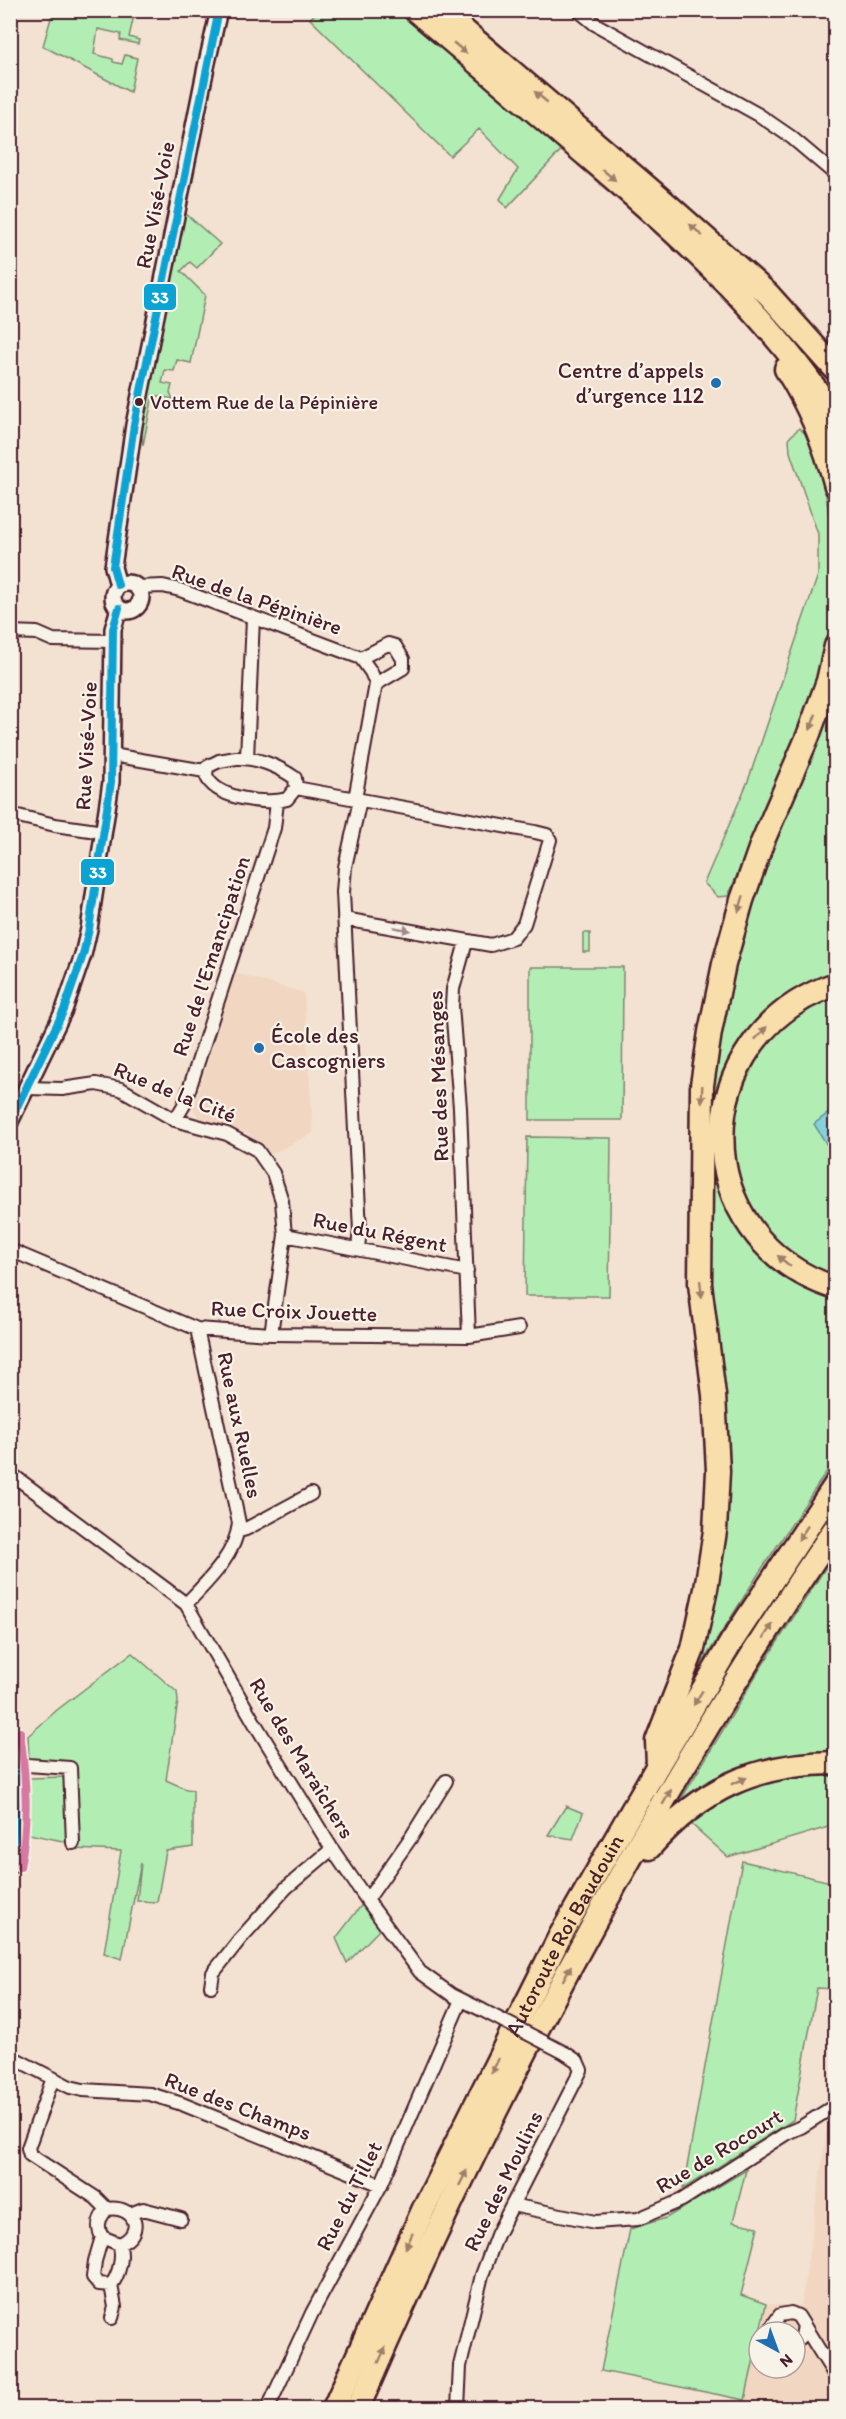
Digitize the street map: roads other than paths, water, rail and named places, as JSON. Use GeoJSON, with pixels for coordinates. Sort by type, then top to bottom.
{"type":"FeatureCollection","features":[{"type":"Feature","properties":{"kind":"highway"},"geometry":{"type":"LineString","coordinates":[[415,10],[651,211],[712,268],[757,315],[799,366],[836,418]]}},
{"type":"Feature","properties":{"kind":"highway"},"geometry":{"type":"LineString","coordinates":[[440,10],[660,198],[768,294],[836,370]]}},
{"type":"Feature","properties":{"kind":"highway"},"geometry":{"type":"LineString","coordinates":[[739,269],[836,392]]}},
{"type":"Feature","properties":{"kind":"highway"},"geometry":{"type":"LineString","coordinates":[[757,315],[767,339],[807,406],[821,437],[836,486]]}},
{"type":"Feature","properties":{"kind":"highway"},"geometry":{"type":"LineString","coordinates":[[658,1765],[657,1742],[693,1649],[716,1531],[718,1471],[714,1395],[700,1284],[702,1085],[710,1032],[724,964],[742,900],[762,843],[808,736],[828,681],[836,646]]}},
{"type":"Feature","properties":{"kind":"highway"},"geometry":{"type":"LineString","coordinates":[[836,984],[812,992],[781,1013],[756,1037],[739,1064],[728,1091],[721,1126],[723,1152],[732,1193],[755,1232],[793,1269],[836,1288]]}},
{"type":"Feature","properties":{"kind":"highway","name":"Autoroute Roi Baudouin"},"geometry":{"type":"LineString","coordinates":[[334,2409],[425,2206],[559,1938],[732,1641],[836,1484]]}},
{"type":"Feature","properties":{"kind":"highway","name":"Autoroute Roi Baudouin"},"geometry":{"type":"LineString","coordinates":[[358,2409],[444,2216],[538,2024],[709,1724],[836,1527]]}},
{"type":"Feature","properties":{"kind":"highway"},"geometry":{"type":"LineString","coordinates":[[627,1866],[648,1849],[671,1822],[703,1799],[736,1781],[768,1770],[803,1763],[836,1763]]}},
{"type":"Feature","properties":{"kind":"street","name":"Rue Visé-Voie"},"geometry":{"type":"LineString","coordinates":[[10,1122],[64,1010],[83,955],[94,898],[111,782],[113,641],[114,620],[119,608],[112,597],[118,585],[112,567],[134,425],[219,10]]}},
{"type":"Feature","properties":{"kind":"street"},"geometry":{"type":"LineString","coordinates":[[578,10],[595,24],[759,115],[791,137],[836,175]]}},
{"type":"Feature","properties":{"kind":"street"},"geometry":{"type":"LineString","coordinates":[[595,24],[598,10]]}},
{"type":"Feature","properties":{"kind":"street"},"geometry":{"type":"LineString","coordinates":[[118,585],[128,582],[137,587],[141,599],[136,607],[127,611],[119,608]]}},
{"type":"Feature","properties":{"kind":"street","name":"Rue de la Pépinière"},"geometry":{"type":"LineString","coordinates":[[137,587],[163,586],[180,590],[361,658],[376,684],[403,668],[403,659],[395,646],[388,644],[361,658]]}},
{"type":"Feature","properties":{"kind":"street"},"geometry":{"type":"LineString","coordinates":[[247,758],[253,618]]}},
{"type":"Feature","properties":{"kind":"street"},"geometry":{"type":"LineString","coordinates":[[10,632],[37,633],[52,640],[113,641]]}},
{"type":"Feature","properties":{"kind":"street"},"geometry":{"type":"LineString","coordinates":[[358,1248],[360,1230],[343,877],[376,684]]}},
{"type":"Feature","properties":{"kind":"street"},"geometry":{"type":"LineString","coordinates":[[112,755],[205,771]]}},
{"type":"Feature","properties":{"kind":"street"},"geometry":{"type":"LineString","coordinates":[[247,758],[288,773],[295,778],[296,789],[287,799],[276,802],[256,801],[231,795],[211,784],[205,771],[211,764],[219,761],[247,758]]}},
{"type":"Feature","properties":{"kind":"street"},"geometry":{"type":"LineString","coordinates":[[296,789],[547,835],[550,840],[531,908],[520,931],[513,938],[496,944],[466,942],[344,919]]}},
{"type":"Feature","properties":{"kind":"street","name":"Rue de l'Emancipation"},"geometry":{"type":"LineString","coordinates":[[175,1120],[184,1105],[274,828],[276,802]]}},
{"type":"Feature","properties":{"kind":"street"},"geometry":{"type":"LineString","coordinates":[[10,814],[55,825],[104,832]]}},
{"type":"Feature","properties":{"kind":"street","name":"Rue des Mésanges"},"geometry":{"type":"LineString","coordinates":[[466,942],[453,989],[452,1006],[460,1094],[469,1336]]}},
{"type":"Feature","properties":{"kind":"street","name":"Rue de la Cité"},"geometry":{"type":"LineString","coordinates":[[28,1088],[62,1089],[96,1084],[121,1089],[175,1120],[227,1134],[257,1150],[273,1173],[282,1201],[285,1235],[271,1334]]}},
{"type":"Feature","properties":{"kind":"street","name":"Rue du Régent"},"geometry":{"type":"LineString","coordinates":[[285,1235],[467,1271]]}},
{"type":"Feature","properties":{"kind":"street","name":"Rue Croix Jouette"},"geometry":{"type":"LineString","coordinates":[[10,1250],[197,1329],[271,1334],[469,1336],[519,1329]]}},
{"type":"Feature","properties":{"kind":"street","name":"Rue aux Ruelles"},"geometry":{"type":"LineString","coordinates":[[186,1604],[212,1578],[226,1557],[238,1531],[239,1523],[197,1329]]}},
{"type":"Feature","properties":{"kind":"street","name":"Rue des Maraîchers"},"geometry":{"type":"LineString","coordinates":[[10,1473],[186,1604],[254,1722],[332,1849],[420,1972],[461,2000],[565,2054]]}},
{"type":"Feature","properties":{"kind":"street","name":"Rue aux Ruelles"},"geometry":{"type":"LineString","coordinates":[[238,1531],[246,1529],[311,1494]]}},
{"type":"Feature","properties":{"kind":"street"},"geometry":{"type":"LineString","coordinates":[[10,1734],[15,1794],[13,1853],[10,1865]]}},
{"type":"Feature","properties":{"kind":"street"},"geometry":{"type":"LineString","coordinates":[[13,1764],[70,1768],[73,1843]]}},
{"type":"Feature","properties":{"kind":"street"},"geometry":{"type":"LineString","coordinates":[[367,1900],[447,1781]]}},
{"type":"Feature","properties":{"kind":"street"},"geometry":{"type":"LineString","coordinates":[[211,1986],[213,1973],[240,1940],[286,1888],[332,1849]]}},
{"type":"Feature","properties":{"kind":"street","name":"Rue du Tillet"},"geometry":{"type":"LineString","coordinates":[[268,2409],[312,2313],[381,2185],[461,2000]]}},
{"type":"Feature","properties":{"kind":"street","name":"Rue des Moulins"},"geometry":{"type":"LineString","coordinates":[[458,2409],[460,2366],[482,2275],[497,2235],[581,2070],[577,2061],[565,2054]]}},
{"type":"Feature","properties":{"kind":"street","name":"Rue des Champs"},"geometry":{"type":"LineString","coordinates":[[10,2056],[70,2087],[83,2090],[150,2094],[167,2099],[381,2185]]}},
{"type":"Feature","properties":{"kind":"street"},"geometry":{"type":"LineString","coordinates":[[52,2078],[28,2148],[30,2155],[96,2198],[107,2209],[123,2209],[130,2214],[134,2221],[133,2232],[126,2241],[119,2244]]}},
{"type":"Feature","properties":{"kind":"street","name":"Rue de Rocourt"},"geometry":{"type":"LineString","coordinates":[[512,2205],[595,2222],[638,2219],[682,2200],[787,2133],[836,2105]]}},
{"type":"Feature","properties":{"kind":"street"},"geometry":{"type":"LineString","coordinates":[[107,2209],[98,2225],[102,2237],[93,2277],[99,2284],[111,2285]]}},
{"type":"Feature","properties":{"kind":"street"},"geometry":{"type":"LineString","coordinates":[[130,2214],[143,2209],[181,2219]]}},
{"type":"Feature","properties":{"kind":"street"},"geometry":{"type":"LineString","coordinates":[[102,2237],[119,2244],[122,2251],[117,2278],[111,2285]]}},
{"type":"Feature","properties":{"kind":"street"},"geometry":{"type":"LineString","coordinates":[[111,2285],[115,2307],[112,2318]]}},
{"type":"Feature","properties":{"kind":"street"},"geometry":{"type":"LineString","coordinates":[[775,2320],[785,2313],[798,2316],[800,2320]]}},
{"type":"Feature","properties":{"kind":"street"},"geometry":{"type":"LineString","coordinates":[[807,2331],[836,2377]]}},
{"type":"Feature","properties":{"kind":"water"},"geometry":{"type":"Polygon","coordinates":[[[835,1108],[835,1158],[814,1124],[835,1108]]]}},
{"type":"Feature","properties":{"kind":"place","name":"Centre d’appels d’urgence 112"},"geometry":{"type":"Point","coordinates":[716,383]}},
{"type":"Feature","properties":{"kind":"place","name":"Vottem Rue de la Pépinière"},"geometry":{"type":"Point","coordinates":[139,402]}},
{"type":"Feature","properties":{"kind":"place","name":"École des Cascogniers"},"geometry":{"type":"Point","coordinates":[259,1048]}}]}
